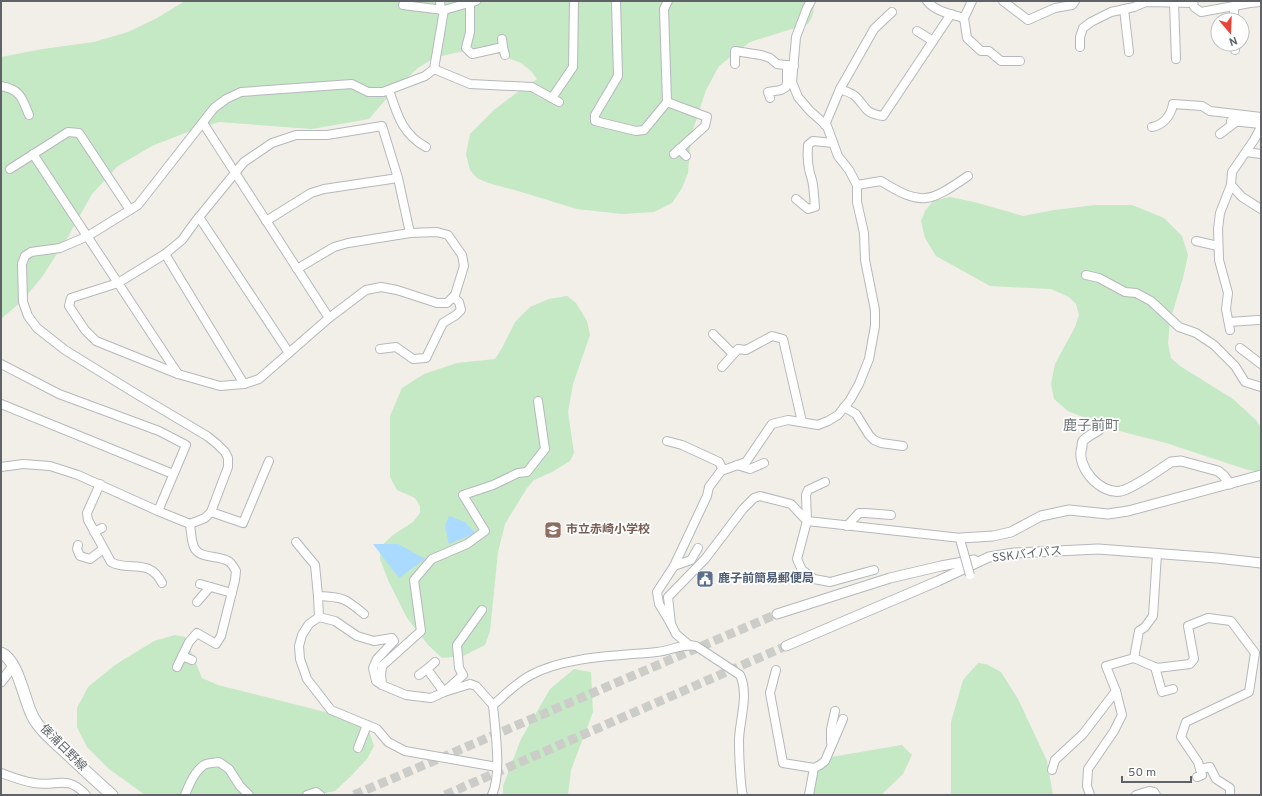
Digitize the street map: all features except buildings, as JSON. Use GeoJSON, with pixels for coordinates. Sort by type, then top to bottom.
{"type":"FeatureCollection","features":[{"type":"Feature","properties":{"kind":"main road","name":"俵浦日野線"},"geometry":{"type":"LineString","coordinates":[[1,653],[5,655],[14,666],[26,702],[33,717],[46,734],[112,795]]}},
{"type":"Feature","properties":{"kind":"street"},"geometry":{"type":"LineString","coordinates":[[1,467],[23,464],[50,466],[100,484],[190,524],[205,518],[211,512],[228,466],[228,458],[225,452],[207,436],[65,350],[37,328],[28,316],[23,302],[22,264],[25,256],[31,252],[60,248],[88,236],[138,205],[214,108],[226,99],[241,92],[352,84],[368,92],[383,92],[425,76],[434,69],[442,10],[440,1]]}},
{"type":"Feature","properties":{"kind":"street"},"geometry":{"type":"LineString","coordinates":[[434,69],[470,84],[532,87],[555,100],[573,67],[574,1]]}},
{"type":"Feature","properties":{"kind":"street"},"geometry":{"type":"LineString","coordinates":[[616,1],[618,76],[595,115],[595,121],[636,131],[644,130],[667,102],[664,9],[668,1]]}},
{"type":"Feature","properties":{"kind":"street"},"geometry":{"type":"LineString","coordinates":[[770,98],[768,92],[781,90],[786,87],[796,37],[811,1]]}},
{"type":"Feature","properties":{"kind":"street"},"geometry":{"type":"LineString","coordinates":[[927,1],[932,7],[939,11],[964,18]]}},
{"type":"Feature","properties":{"kind":"street"},"geometry":{"type":"LineString","coordinates":[[972,1],[964,18],[966,38],[981,51],[989,51],[1001,61],[1020,61]]}},
{"type":"Feature","properties":{"kind":"street"},"geometry":{"type":"LineString","coordinates":[[1003,1],[1028,20],[1055,8],[1072,5],[1075,1]]}},
{"type":"Feature","properties":{"kind":"street"},"geometry":{"type":"LineString","coordinates":[[404,5],[442,10],[473,2],[470,32],[466,48],[472,54],[503,47]]}},
{"type":"Feature","properties":{"kind":"street"},"geometry":{"type":"LineString","coordinates":[[1080,47],[1080,37],[1083,28],[1091,22],[1111,12],[1146,2],[1193,2],[1194,7],[1201,12],[1261,2]]}},
{"type":"Feature","properties":{"kind":"street"},"geometry":{"type":"LineString","coordinates":[[1174,2],[1176,59]]}},
{"type":"Feature","properties":{"kind":"street"},"geometry":{"type":"LineString","coordinates":[[1234,6],[1234,12]]}},
{"type":"Feature","properties":{"kind":"street"},"geometry":{"type":"LineString","coordinates":[[1124,9],[1130,52]]}},
{"type":"Feature","properties":{"kind":"street"},"geometry":{"type":"LineString","coordinates":[[825,125],[840,89],[874,29],[892,12]]}},
{"type":"Feature","properties":{"kind":"street"},"geometry":{"type":"LineString","coordinates":[[840,89],[855,95],[866,110],[873,115],[883,116],[951,14]]}},
{"type":"Feature","properties":{"kind":"street"},"geometry":{"type":"LineString","coordinates":[[917,31],[933,41]]}},
{"type":"Feature","properties":{"kind":"street"},"geometry":{"type":"LineString","coordinates":[[735,64],[735,51],[761,55],[770,58],[777,64],[790,66]]}},
{"type":"Feature","properties":{"kind":"street"},"geometry":{"type":"LineString","coordinates":[[689,645],[676,634],[659,604],[657,592],[674,566],[710,487],[721,471],[746,462],[772,424],[788,420],[818,424],[828,422],[838,415],[850,400],[864,372],[869,359],[875,326],[875,310],[865,260],[864,233],[857,202],[857,185],[849,170],[838,156],[827,126],[810,111],[798,97],[792,82],[790,66]]}},
{"type":"Feature","properties":{"kind":"street"},"geometry":{"type":"LineString","coordinates":[[1,86],[15,90],[21,95],[29,116]]}},
{"type":"Feature","properties":{"kind":"street"},"geometry":{"type":"LineString","coordinates":[[390,90],[400,122],[407,133],[416,142],[426,147]]}},
{"type":"Feature","properties":{"kind":"street"},"geometry":{"type":"LineString","coordinates":[[667,102],[707,117],[705,126],[677,152],[686,156]]}},
{"type":"Feature","properties":{"kind":"street"},"geometry":{"type":"LineString","coordinates":[[1152,128],[1159,126],[1171,113],[1173,104],[1202,106],[1210,111],[1261,117]]}},
{"type":"Feature","properties":{"kind":"street"},"geometry":{"type":"LineString","coordinates":[[1220,134],[1234,121],[1261,124],[1254,140],[1232,172],[1231,185],[1220,213],[1218,229],[1218,260],[1228,293],[1226,309],[1229,326],[1258,320]]}},
{"type":"Feature","properties":{"kind":"street"},"geometry":{"type":"LineString","coordinates":[[203,123],[329,318]]}},
{"type":"Feature","properties":{"kind":"street"},"geometry":{"type":"LineString","coordinates":[[297,269],[334,247],[348,243],[410,233],[437,232],[448,235],[462,255],[464,266],[455,295],[447,302],[437,303],[397,290],[381,287],[366,290],[329,318],[259,379],[244,384],[220,386],[178,374],[96,341],[85,330],[69,306],[71,298],[118,283],[165,254],[182,240],[244,162],[272,143],[296,136],[327,135],[382,126],[398,178],[410,233]]}},
{"type":"Feature","properties":{"kind":"street"},"geometry":{"type":"LineString","coordinates":[[10,169],[68,132],[79,134],[130,210]]}},
{"type":"Feature","properties":{"kind":"street"},"geometry":{"type":"LineString","coordinates":[[796,199],[808,209],[815,206],[812,181],[809,175],[808,145],[813,141],[833,142]]}},
{"type":"Feature","properties":{"kind":"street"},"geometry":{"type":"LineString","coordinates":[[1246,152],[1261,154]]}},
{"type":"Feature","properties":{"kind":"street"},"geometry":{"type":"LineString","coordinates":[[33,154],[178,374]]}},
{"type":"Feature","properties":{"kind":"street"},"geometry":{"type":"LineString","coordinates":[[857,185],[881,181],[914,198],[923,199],[936,196],[968,176]]}},
{"type":"Feature","properties":{"kind":"street"},"geometry":{"type":"LineString","coordinates":[[266,221],[311,193],[317,191],[398,178]]}},
{"type":"Feature","properties":{"kind":"street"},"geometry":{"type":"LineString","coordinates":[[1231,185],[1242,197],[1261,209]]}},
{"type":"Feature","properties":{"kind":"street"},"geometry":{"type":"LineString","coordinates":[[199,217],[289,353]]}},
{"type":"Feature","properties":{"kind":"street"},"geometry":{"type":"LineString","coordinates":[[1196,241],[1218,246]]}},
{"type":"Feature","properties":{"kind":"street"},"geometry":{"type":"LineString","coordinates":[[165,254],[244,384]]}},
{"type":"Feature","properties":{"kind":"street"},"geometry":{"type":"LineString","coordinates":[[1086,275],[1099,278],[1125,292],[1136,293],[1151,301],[1179,327],[1196,334],[1214,345],[1235,366],[1245,382],[1261,387]]}},
{"type":"Feature","properties":{"kind":"street"},"geometry":{"type":"LineString","coordinates":[[380,349],[396,347],[413,359],[426,358],[443,323],[461,310],[459,302],[453,297]]}},
{"type":"Feature","properties":{"kind":"street"},"geometry":{"type":"LineString","coordinates":[[713,334],[733,354]]}},
{"type":"Feature","properties":{"kind":"street"},"geometry":{"type":"LineString","coordinates":[[722,367],[738,349],[746,350],[772,336],[783,339],[802,422]]}},
{"type":"Feature","properties":{"kind":"street"},"geometry":{"type":"LineString","coordinates":[[1240,348],[1261,364]]}},
{"type":"Feature","properties":{"kind":"street"},"geometry":{"type":"LineString","coordinates":[[1,364],[59,394],[159,431],[186,445],[158,511]]}},
{"type":"Feature","properties":{"kind":"street"},"geometry":{"type":"LineString","coordinates":[[382,685],[382,666],[421,631],[414,580],[432,559],[467,544],[485,531],[463,495],[493,485],[518,473],[527,472],[545,449],[538,401]]}},
{"type":"Feature","properties":{"kind":"street"},"geometry":{"type":"LineString","coordinates":[[1,404],[173,474]]}},
{"type":"Feature","properties":{"kind":"street"},"geometry":{"type":"LineString","coordinates":[[844,407],[856,414],[869,435],[874,440],[881,443],[903,446]]}},
{"type":"Feature","properties":{"kind":"street"},"geometry":{"type":"LineString","coordinates":[[1099,430],[1083,441],[1080,451],[1081,459],[1086,471],[1100,486],[1108,490],[1120,491],[1130,487],[1175,461],[1181,461],[1218,471],[1230,484]]}},
{"type":"Feature","properties":{"kind":"street"},"geometry":{"type":"LineString","coordinates":[[667,441],[682,445],[719,462],[723,470]]}},
{"type":"Feature","properties":{"kind":"street"},"geometry":{"type":"LineString","coordinates":[[211,512],[243,523],[269,461]]}},
{"type":"Feature","properties":{"kind":"street"},"geometry":{"type":"LineString","coordinates":[[737,465],[750,469],[764,463]]}},
{"type":"Feature","properties":{"kind":"street"},"geometry":{"type":"LineString","coordinates":[[671,624],[668,597],[705,559],[743,509],[754,498],[760,496],[791,504],[808,521],[961,540],[1011,532],[1041,516],[1070,510],[1108,514],[1128,511],[1261,475]]}},
{"type":"Feature","properties":{"kind":"street"},"geometry":{"type":"LineString","coordinates":[[825,482],[808,490],[806,495],[808,521],[797,559],[802,570],[814,579],[830,582],[874,570]]}},
{"type":"Feature","properties":{"kind":"street"},"geometry":{"type":"LineString","coordinates":[[100,484],[86,513],[94,532],[111,562],[116,566],[139,566],[153,572],[159,577],[162,583]]}},
{"type":"Feature","properties":{"kind":"street"},"geometry":{"type":"LineString","coordinates":[[848,526],[859,513],[891,515]]}},
{"type":"Feature","properties":{"kind":"street"},"geometry":{"type":"LineString","coordinates":[[177,667],[188,642],[198,633],[216,644],[221,636],[236,571],[230,562],[217,557],[201,555],[197,551],[194,546],[190,524]]}},
{"type":"Feature","properties":{"kind":"street"},"geometry":{"type":"LineString","coordinates":[[94,532],[102,528]]}},
{"type":"Feature","properties":{"kind":"street"},"geometry":{"type":"LineString","coordinates":[[961,540],[970,575]]}},
{"type":"Feature","properties":{"kind":"street"},"geometry":{"type":"LineString","coordinates":[[296,542],[315,565],[319,617]]}},
{"type":"Feature","properties":{"kind":"street"},"geometry":{"type":"LineString","coordinates":[[78,545],[76,549],[80,556],[90,559],[103,549]]}},
{"type":"Feature","properties":{"kind":"street"},"geometry":{"type":"LineString","coordinates":[[674,566],[691,560],[698,548]]}},
{"type":"Feature","properties":{"kind":"street","name":"SSKバイパス"},"geometry":{"type":"LineString","coordinates":[[786,646],[938,581],[989,557],[1098,549],[1217,558],[1261,563]]}},
{"type":"Feature","properties":{"kind":"street"},"geometry":{"type":"LineString","coordinates":[[1134,658],[1139,631],[1145,627],[1153,616],[1157,554]]}},
{"type":"Feature","properties":{"kind":"street"},"geometry":{"type":"LineString","coordinates":[[777,614],[890,578],[989,557]]}},
{"type":"Feature","properties":{"kind":"street"},"geometry":{"type":"LineString","coordinates":[[200,584],[232,593]]}},
{"type":"Feature","properties":{"kind":"street"},"geometry":{"type":"LineString","coordinates":[[197,602],[210,587]]}},
{"type":"Feature","properties":{"kind":"street"},"geometry":{"type":"LineString","coordinates":[[318,596],[343,598],[352,603],[364,614]]}},
{"type":"Feature","properties":{"kind":"street"},"geometry":{"type":"LineString","coordinates":[[444,692],[463,675],[459,668],[457,645],[482,610]]}},
{"type":"Feature","properties":{"kind":"street"},"geometry":{"type":"LineString","coordinates":[[492,795],[495,788],[497,767],[493,705],[476,686],[470,684],[444,692],[431,698],[406,695],[376,681],[373,668],[377,659],[394,641],[392,638],[374,641],[357,636],[335,621],[319,617],[309,624],[302,635],[299,646],[300,659],[307,679],[331,710],[377,729],[388,742],[405,751],[497,767]]}},
{"type":"Feature","properties":{"kind":"street"},"geometry":{"type":"LineString","coordinates":[[1090,795],[1087,786],[1088,770],[1114,731],[1122,715],[1116,691],[1106,666],[1134,658],[1156,667],[1190,664],[1194,659],[1188,626],[1208,618],[1231,621],[1255,653],[1249,692],[1186,722],[1182,737],[1198,762],[1198,773],[1210,767],[1216,779],[1230,788],[1230,795]]}},
{"type":"Feature","properties":{"kind":"street"},"geometry":{"type":"LineString","coordinates":[[493,705],[531,675],[551,667],[580,660],[663,652],[689,645],[696,646],[740,675],[743,681],[743,713],[739,738],[740,773],[743,795]]}},
{"type":"Feature","properties":{"kind":"street"},"geometry":{"type":"LineString","coordinates":[[182,656],[192,660]]}},
{"type":"Feature","properties":{"kind":"street"},"geometry":{"type":"LineString","coordinates":[[418,675],[435,662]]}},
{"type":"Feature","properties":{"kind":"street"},"geometry":{"type":"LineString","coordinates":[[1,682],[14,666]]}},
{"type":"Feature","properties":{"kind":"street"},"geometry":{"type":"LineString","coordinates":[[1156,667],[1162,692],[1173,689]]}},
{"type":"Feature","properties":{"kind":"street"},"geometry":{"type":"LineString","coordinates":[[427,669],[444,692]]}},
{"type":"Feature","properties":{"kind":"street"},"geometry":{"type":"LineString","coordinates":[[776,670],[770,693],[783,763],[814,768],[825,761],[843,719]]}},
{"type":"Feature","properties":{"kind":"street"},"geometry":{"type":"LineString","coordinates":[[1052,770],[1055,760],[1083,734],[1116,691]]}},
{"type":"Feature","properties":{"kind":"street"},"geometry":{"type":"LineString","coordinates":[[831,746],[831,729],[835,711]]}},
{"type":"Feature","properties":{"kind":"street"},"geometry":{"type":"LineString","coordinates":[[358,748],[367,725]]}},
{"type":"Feature","properties":{"kind":"street"},"geometry":{"type":"LineString","coordinates":[[185,795],[190,782],[204,765],[219,762],[229,769],[240,786],[249,795]]}},
{"type":"Feature","properties":{"kind":"street"},"geometry":{"type":"LineString","coordinates":[[810,795],[814,768]]}},
{"type":"Feature","properties":{"kind":"street"},"geometry":{"type":"LineString","coordinates":[[1,773],[36,784],[68,782],[79,788],[86,795]]}},
{"type":"Feature","properties":{"kind":"street"},"geometry":{"type":"LineString","coordinates":[[1136,795],[1149,791],[1154,792],[1156,795]]}},
{"type":"Feature","properties":{"kind":"street"},"geometry":{"type":"LineString","coordinates":[[307,795],[316,792],[320,795]]}},
{"type":"Feature","properties":{"kind":"green space"},"geometry":{"type":"Polygon","coordinates":[[[185,1],[813,1],[814,10],[808,24],[750,42],[719,66],[706,90],[691,136],[688,173],[682,188],[672,203],[654,212],[622,214],[577,209],[488,183],[477,178],[470,170],[466,154],[470,134],[494,110],[537,79],[531,71],[521,63],[498,54],[477,49],[434,58],[418,68],[393,91],[369,119],[312,129],[219,122],[152,146],[118,166],[92,194],[69,235],[42,277],[23,300],[1,319],[1,57],[43,49],[94,42],[128,32],[157,18],[185,1]]]}},
{"type":"Feature","properties":{"kind":"green space"},"geometry":{"type":"Polygon","coordinates":[[[950,197],[974,202],[1023,216],[1054,210],[1095,205],[1132,205],[1164,218],[1182,236],[1188,255],[1183,278],[1170,321],[1168,343],[1171,358],[1180,366],[1233,399],[1256,420],[1261,428],[1261,472],[1248,470],[1166,443],[1112,429],[1068,411],[1054,399],[1051,384],[1055,364],[1075,327],[1079,315],[1076,304],[1069,297],[1051,289],[990,286],[936,256],[925,238],[921,221],[925,211],[933,201],[950,197]]]}},
{"type":"Feature","properties":{"kind":"green space"},"geometry":{"type":"Polygon","coordinates":[[[567,296],[576,303],[587,321],[590,335],[573,384],[568,412],[574,453],[570,461],[552,472],[534,480],[527,488],[505,524],[498,552],[490,631],[485,645],[463,656],[442,658],[428,645],[407,618],[388,580],[380,559],[381,546],[393,535],[413,522],[420,513],[420,506],[415,498],[397,490],[390,477],[390,416],[402,388],[424,374],[457,363],[495,359],[515,322],[530,307],[549,299],[567,296]]]}},
{"type":"Feature","properties":{"kind":"green space"},"geometry":{"type":"Polygon","coordinates":[[[175,635],[185,637],[202,678],[218,685],[333,714],[369,731],[374,746],[367,759],[335,791],[315,795],[145,795],[109,769],[87,747],[77,727],[77,708],[88,687],[115,665],[154,641],[175,635]]]}},
{"type":"Feature","properties":{"kind":"green space"},"geometry":{"type":"Polygon","coordinates":[[[978,663],[986,664],[1001,672],[1018,699],[1047,761],[1053,795],[951,795],[951,722],[963,680],[978,663]]]}},
{"type":"Feature","properties":{"kind":"green space"},"geometry":{"type":"Polygon","coordinates":[[[574,669],[591,672],[593,712],[571,770],[568,795],[503,795],[503,786],[521,739],[550,689],[574,669]]]}},
{"type":"Feature","properties":{"kind":"green space"},"geometry":{"type":"Polygon","coordinates":[[[902,745],[912,755],[903,774],[881,795],[805,795],[812,772],[831,757],[902,745]]]}},
{"type":"Feature","properties":{"kind":"water"},"geometry":{"type":"Polygon","coordinates":[[[449,516],[465,522],[475,533],[449,544],[445,526],[449,516]]]}},
{"type":"Feature","properties":{"kind":"water"},"geometry":{"type":"Polygon","coordinates":[[[373,544],[398,544],[425,559],[399,578],[373,544]]]}},
{"type":"Feature","properties":{"kind":"tunnel"},"geometry":{"type":"LineString","coordinates":[[354,795],[777,614]]}},
{"type":"Feature","properties":{"kind":"tunnel"},"geometry":{"type":"LineString","coordinates":[[445,795],[786,646]]}},
{"type":"Feature","properties":{"kind":"place","name":"市立赤崎小学校"},"geometry":{"type":"Point","coordinates":[553,530]}},
{"type":"Feature","properties":{"kind":"place","name":"鹿子前簡易郵便局"},"geometry":{"type":"Point","coordinates":[705,579]}},
{"type":"Feature","properties":{"kind":"district","name":"鹿子前町"},"geometry":{"type":"Point","coordinates":[1091,426]}}]}
